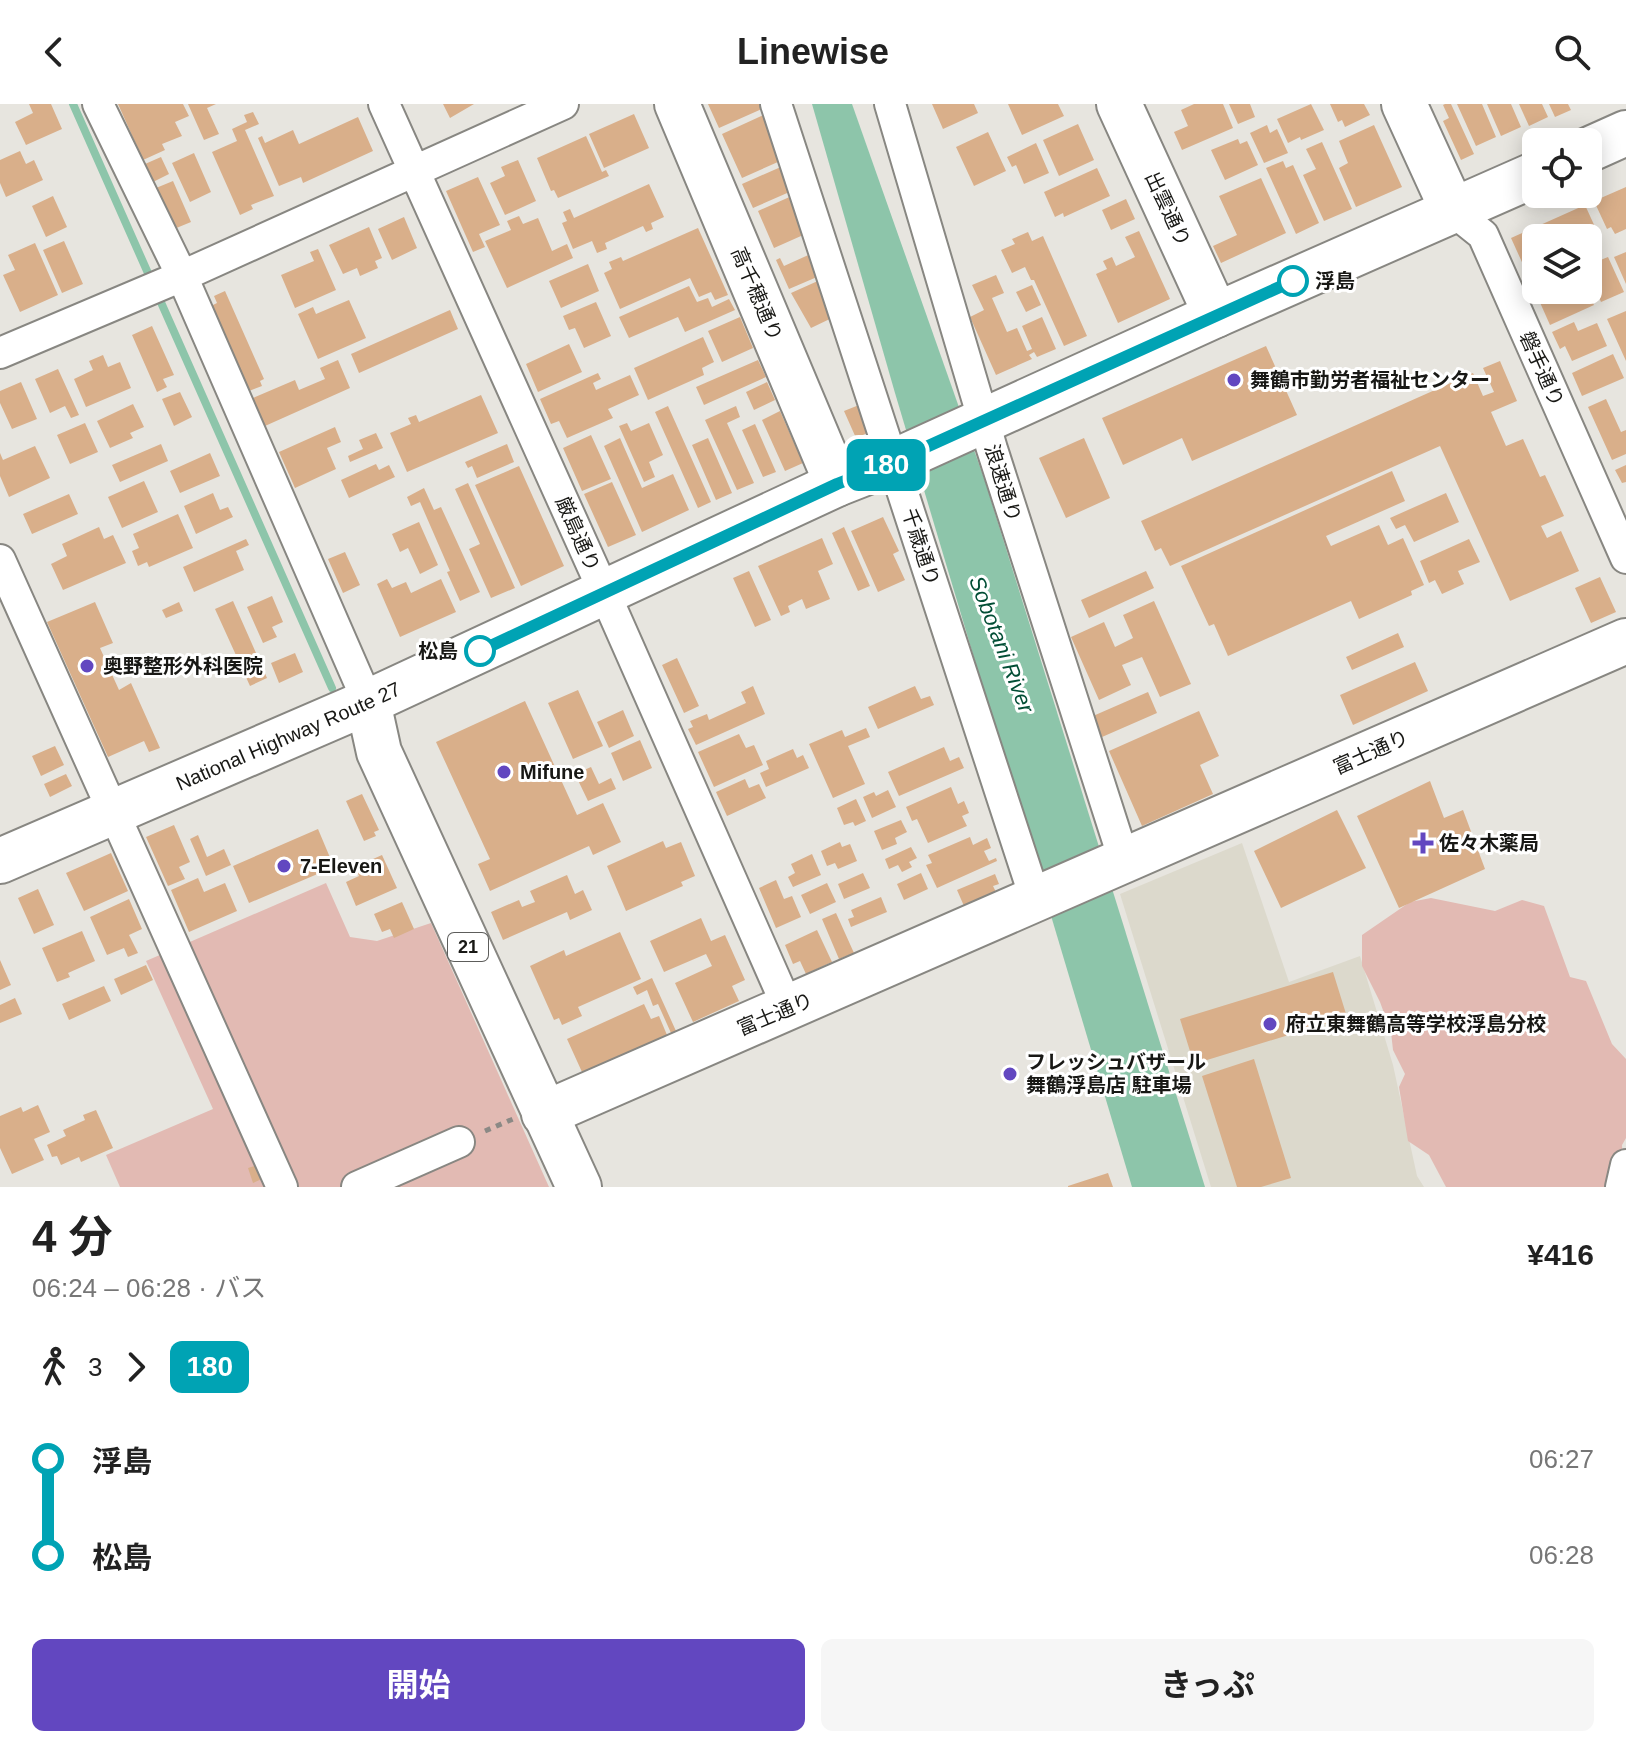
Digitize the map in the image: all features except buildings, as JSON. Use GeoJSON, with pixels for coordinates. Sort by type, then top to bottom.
{"type":"FeatureCollection","features":[{"type":"Feature","properties":{"kind":"main road","name":"高千穂通り"},"geometry":{"type":"LineString","coordinates":[[677,104],[837,484]]}},
{"type":"Feature","properties":{"kind":"main road","name":"出雲通り"},"geometry":{"type":"LineString","coordinates":[[1119,104],[1216,315]]}},
{"type":"Feature","properties":{"kind":"main road","name":"磐手通り"},"geometry":{"type":"LineString","coordinates":[[1404,104],[1453,211]]}},
{"type":"Feature","properties":{"kind":"main road"},"geometry":{"type":"LineString","coordinates":[[1602,144],[1626,133]]}},
{"type":"Feature","properties":{"kind":"main road","name":"National Highway Route 27"},"geometry":{"type":"LineString","coordinates":[[0,861],[368,702],[837,484],[981,423],[1522,180]]}},
{"type":"Feature","properties":{"kind":"main road","name":"富士通り"},"geometry":{"type":"LineString","coordinates":[[531,1115],[788,1008],[1626,641]]}},
{"type":"Feature","properties":{"kind":"main road","name":"21"},"geometry":{"type":"LineString","coordinates":[[368,702],[379,752],[531,1115],[579,1187]]}},
{"type":"Feature","properties":{"kind":"street"},"geometry":{"type":"LineString","coordinates":[[98,104],[182,276],[368,702]]}},
{"type":"Feature","properties":{"kind":"street","name":"厳島通り"},"geometry":{"type":"LineString","coordinates":[[384,104],[788,1008]]}},
{"type":"Feature","properties":{"kind":"street"},"geometry":{"type":"LineString","coordinates":[[0,353],[182,276],[563,104]]}},
{"type":"Feature","properties":{"kind":"street","name":"千歳通り"},"geometry":{"type":"LineString","coordinates":[[776,104],[898,459],[1042,896]]}},
{"type":"Feature","properties":{"kind":"street","name":"浪速通り"},"geometry":{"type":"LineString","coordinates":[[890,104],[981,423],[1120,862]]}},
{"type":"Feature","properties":{"kind":"street","name":"磐手通り"},"geometry":{"type":"LineString","coordinates":[[1453,211],[1483,235],[1626,558]]}},
{"type":"Feature","properties":{"kind":"street"},"geometry":{"type":"LineString","coordinates":[[0,560],[282,1187]]}},
{"type":"Feature","properties":{"kind":"street"},"geometry":{"type":"LineString","coordinates":[[357,1187],[459,1142]]}},
{"type":"Feature","properties":{"kind":"street"},"geometry":{"type":"LineString","coordinates":[[1621,1187],[1626,1165]]}},
{"type":"Feature","properties":{"kind":"path"},"geometry":{"type":"LineString","coordinates":[[459,1142],[531,1115]]}},
{"type":"Feature","properties":{"kind":"shaded area","name":"府立東舞鶴高等学校浮島分校"},"geometry":{"type":"Polygon","coordinates":[[[1242,843],[1289,982],[1360,956],[1393,1065],[1417,1176],[1424,1187],[1211,1187],[1120,894],[1242,843]]]}},
{"type":"Feature","properties":{"kind":"shaded area"},"geometry":{"type":"Polygon","coordinates":[[[326,883],[350,937],[377,941],[431,923],[549,1187],[120,1187],[106,1155],[213,1109],[146,961],[326,883]]]}},
{"type":"Feature","properties":{"kind":"shaded area"},"geometry":{"type":"Polygon","coordinates":[[[1431,898],[1495,911],[1522,900],[1544,906],[1570,977],[1586,981],[1612,1044],[1626,1059],[1626,1138],[1622,1145],[1624,1187],[1446,1187],[1429,1155],[1408,1141],[1399,1087],[1405,1074],[1393,1050],[1391,1032],[1380,1002],[1362,966],[1362,935],[1410,902],[1431,898]]]}},
{"type":"Feature","properties":{"kind":"water","name":"Sobotani River"},"geometry":{"type":"Polygon","coordinates":[[[812,104],[852,104],[985,481],[1205,1187],[1132,1187],[812,104]]]}},
{"type":"Feature","properties":{"kind":"waterway"},"geometry":{"type":"LineString","coordinates":[[73,104],[332,688]]}},
{"type":"Feature","properties":{"kind":"bus line","name":"180"},"geometry":{"type":"LineString","coordinates":[[480,651],[837,484],[893,462],[1293,281]]}},
{"type":"Feature","properties":{"kind":"place","name":"浮島"},"geometry":{"type":"Point","coordinates":[1293,281]}},
{"type":"Feature","properties":{"kind":"place","name":"舞鶴市勤労者福祉センター"},"geometry":{"type":"Point","coordinates":[1234,380]}},
{"type":"Feature","properties":{"kind":"place","name":"松島"},"geometry":{"type":"Point","coordinates":[480,651]}},
{"type":"Feature","properties":{"kind":"place","name":"奥野整形外科医院"},"geometry":{"type":"Point","coordinates":[87,666]}},
{"type":"Feature","properties":{"kind":"place","name":"Mifune"},"geometry":{"type":"Point","coordinates":[504,772]}},
{"type":"Feature","properties":{"kind":"place","name":"佐々木薬局"},"geometry":{"type":"Point","coordinates":[1423,843]}},
{"type":"Feature","properties":{"kind":"place","name":"7-Eleven"},"geometry":{"type":"Point","coordinates":[284,866]}},
{"type":"Feature","properties":{"kind":"place","name":"府立東舞鶴高等学校浮島分校"},"geometry":{"type":"Point","coordinates":[1270,1024]}},
{"type":"Feature","properties":{"kind":"place","name":"フレッシュバザール 舞鶴浮島店 駐車場"},"geometry":{"type":"Point","coordinates":[1010,1074]}}]}
